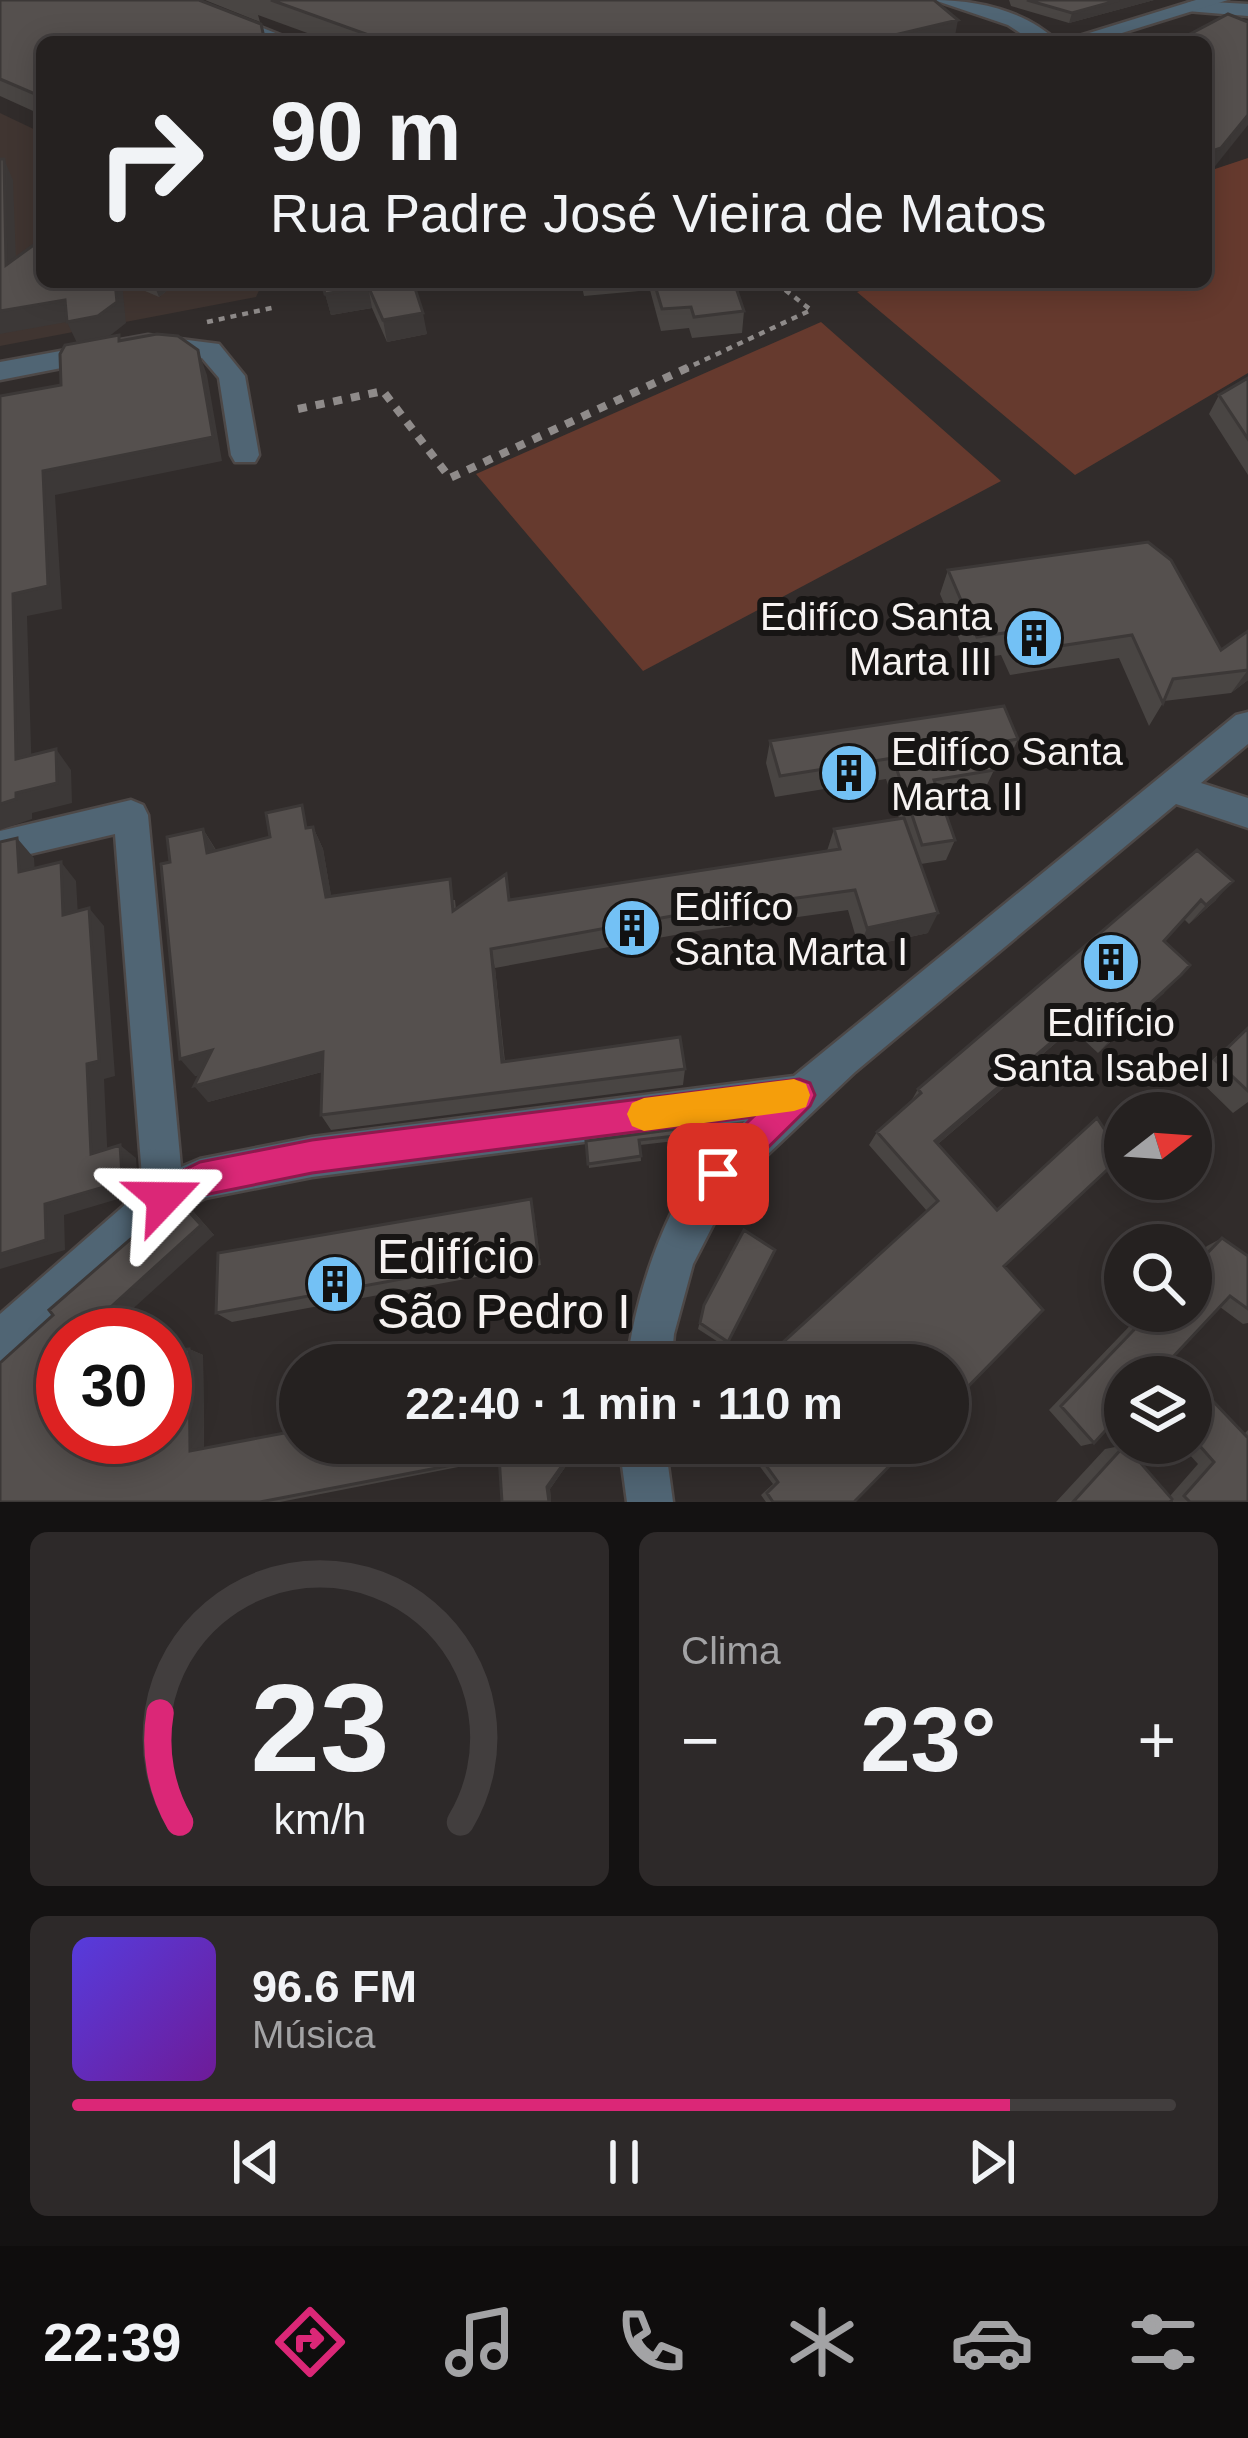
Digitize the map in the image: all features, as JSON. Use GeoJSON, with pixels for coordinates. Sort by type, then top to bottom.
{"type":"FeatureCollection","features":[{"type":"Feature","properties":{"kind":"street"},"geometry":{"type":"LineString","coordinates":[[174,0],[272,36]]}},
{"type":"Feature","properties":{"kind":"street"},"geometry":{"type":"LineString","coordinates":[[944,0],[1015,21],[1039,36]]}},
{"type":"Feature","properties":{"kind":"street"},"geometry":{"type":"LineString","coordinates":[[1091,36],[1218,0]]}},
{"type":"Feature","properties":{"kind":"street"},"geometry":{"type":"LineString","coordinates":[[1194,7],[1248,10]]}},
{"type":"Feature","properties":{"kind":"street"},"geometry":{"type":"LineString","coordinates":[[0,371],[172,342],[210,350],[232,376],[245,455]]}},
{"type":"Feature","properties":{"kind":"street"},"geometry":{"type":"LineString","coordinates":[[654,1344],[674,1258],[718,1174],[799,1095],[1248,725]]}},
{"type":"Feature","properties":{"kind":"street"},"geometry":{"type":"LineString","coordinates":[[1172,788],[1248,813]]}},
{"type":"Feature","properties":{"kind":"street"},"geometry":{"type":"LineString","coordinates":[[0,846],[131,815],[164,1198]]}},
{"type":"Feature","properties":{"kind":"street"},"geometry":{"type":"LineString","coordinates":[[0,1342],[164,1198],[200,1179],[312,1156],[799,1095]]}},
{"type":"Feature","properties":{"kind":"street"},"geometry":{"type":"LineString","coordinates":[[645,1464],[650,1502]]}},
{"type":"Feature","properties":{"kind":"path"},"geometry":{"type":"LineString","coordinates":[[298,409],[383,391],[450,478],[811,310],[783,288]]}},
{"type":"Feature","properties":{"kind":"path"},"geometry":{"type":"LineString","coordinates":[[172,342],[189,325],[275,307]]}},
{"type":"Feature","properties":{"kind":"shaded area"},"geometry":{"type":"Polygon","coordinates":[[[0,113],[36,130],[36,288],[260,288],[256,297],[0,346],[0,113]]]}},
{"type":"Feature","properties":{"kind":"shaded area"},"geometry":{"type":"Polygon","coordinates":[[[1248,158],[1248,373],[1075,475],[857,292],[869,288],[1212,288],[1212,170],[1248,158]]]}},
{"type":"Feature","properties":{"kind":"shaded area"},"geometry":{"type":"Polygon","coordinates":[[[821,322],[1001,481],[643,671],[476,474],[821,322]]]}},
{"type":"Feature","properties":{"kind":"building"},"geometry":{"type":"Polygon","coordinates":[[[0,0],[199,0],[261,24],[264,36],[36,36],[36,94],[0,79],[0,0]]]}},
{"type":"Feature","properties":{"kind":"building"},"geometry":{"type":"Polygon","coordinates":[[[271,0],[934,0],[958,20],[890,36],[371,36],[271,0]]]}},
{"type":"Feature","properties":{"kind":"building"},"geometry":{"type":"Polygon","coordinates":[[[1027,0],[1119,0],[1072,13],[1027,0]]]}},
{"type":"Feature","properties":{"kind":"building"},"geometry":{"type":"Polygon","coordinates":[[[1228,14],[1248,22],[1248,115],[1221,148],[1212,151],[1212,36],[1186,36],[1228,14]]]}},
{"type":"Feature","properties":{"kind":"building"},"geometry":{"type":"Polygon","coordinates":[[[0,159],[4,159],[6,265],[36,243],[36,288],[116,288],[117,302],[98,316],[67,322],[65,300],[0,311],[0,159]]]}},
{"type":"Feature","properties":{"kind":"building"},"geometry":{"type":"Polygon","coordinates":[[[324,288],[357,288],[325,294],[324,288]]]}},
{"type":"Feature","properties":{"kind":"building"},"geometry":{"type":"Polygon","coordinates":[[[369,288],[415,288],[423,313],[383,320],[369,288]]]}},
{"type":"Feature","properties":{"kind":"building"},"geometry":{"type":"Polygon","coordinates":[[[656,288],[736,288],[744,311],[694,317],[691,307],[662,309],[656,288]]]}},
{"type":"Feature","properties":{"kind":"building"},"geometry":{"type":"Polygon","coordinates":[[[157,334],[178,336],[198,350],[213,437],[43,471],[48,586],[13,594],[16,759],[56,749],[57,783],[16,793],[16,799],[0,804],[0,396],[61,385],[60,354],[65,345],[157,334]]]}},
{"type":"Feature","properties":{"kind":"building"},"geometry":{"type":"Polygon","coordinates":[[[1248,378],[1248,439],[1219,395],[1248,378]]]}},
{"type":"Feature","properties":{"kind":"building"},"geometry":{"type":"Polygon","coordinates":[[[1148,542],[1171,560],[1221,650],[1248,631],[1248,670],[1173,679],[1163,703],[1132,635],[1020,652],[1011,632],[977,637],[948,570],[1148,542]]]}},
{"type":"Feature","properties":{"kind":"building"},"geometry":{"type":"Polygon","coordinates":[[[1004,706],[1018,739],[984,745],[994,770],[934,780],[955,840],[922,845],[893,758],[780,776],[770,741],[1004,706]]]}},
{"type":"Feature","properties":{"kind":"building"},"geometry":{"type":"Polygon","coordinates":[[[302,805],[306,828],[313,827],[326,897],[450,879],[453,911],[506,874],[509,900],[840,849],[834,829],[904,818],[938,913],[867,928],[855,890],[694,912],[491,949],[502,1062],[680,1037],[685,1069],[321,1115],[323,1052],[194,1086],[212,1050],[180,1059],[161,864],[170,862],[167,837],[203,829],[207,853],[270,837],[266,813],[302,805]]]}},
{"type":"Feature","properties":{"kind":"building"},"geometry":{"type":"Polygon","coordinates":[[[17,838],[19,872],[61,862],[63,915],[89,908],[99,1061],[87,1064],[91,1154],[120,1145],[122,1175],[111,1185],[45,1204],[46,1240],[0,1254],[0,842],[17,838]]]}},
{"type":"Feature","properties":{"kind":"building"},"geometry":{"type":"Polygon","coordinates":[[[1197,850],[1233,881],[1206,905],[1201,900],[1164,941],[1190,965],[1113,1037],[1087,1012],[935,1141],[997,1210],[1097,1118],[1104,1129],[1104,1173],[1004,1266],[1043,1310],[969,1386],[969,1344],[781,1344],[938,1201],[877,1132],[921,1093],[918,1089],[1197,850]]]}},
{"type":"Feature","properties":{"kind":"building"},"geometry":{"type":"Polygon","coordinates":[[[1248,1028],[1248,1091],[1215,1060],[1248,1028]]]}},
{"type":"Feature","properties":{"kind":"building"},"geometry":{"type":"Polygon","coordinates":[[[692,1127],[693,1134],[639,1140],[641,1156],[588,1164],[586,1141],[692,1127]]]}},
{"type":"Feature","properties":{"kind":"building","name":"Edifício São Pedro I"},"geometry":{"type":"Polygon","coordinates":[[[531,1199],[538,1254],[216,1313],[218,1253],[531,1199]]]}},
{"type":"Feature","properties":{"kind":"building"},"geometry":{"type":"Polygon","coordinates":[[[178,1200],[201,1225],[110,1308],[51,1308],[178,1200]]]}},
{"type":"Feature","properties":{"kind":"building"},"geometry":{"type":"Polygon","coordinates":[[[744,1230],[775,1250],[728,1342],[700,1323],[704,1305],[744,1230]]]}},
{"type":"Feature","properties":{"kind":"building"},"geometry":{"type":"Polygon","coordinates":[[[1222,1238],[1248,1256],[1248,1309],[1230,1296],[1212,1315],[1212,1248],[1222,1238]]]}},
{"type":"Feature","properties":{"kind":"building"},"geometry":{"type":"Polygon","coordinates":[[[36,1330],[36,1464],[192,1464],[192,1451],[279,1434],[279,1464],[457,1464],[260,1502],[0,1502],[0,1363],[36,1330]]]}},
{"type":"Feature","properties":{"kind":"building"},"geometry":{"type":"Polygon","coordinates":[[[1132,1332],[1196,1332],[1174,1356],[1109,1356],[1132,1332]]]}},
{"type":"Feature","properties":{"kind":"building"},"geometry":{"type":"Polygon","coordinates":[[[1104,1361],[1104,1432],[1094,1443],[1061,1406],[1104,1361]]]}},
{"type":"Feature","properties":{"kind":"building"},"geometry":{"type":"Polygon","coordinates":[[[1212,1400],[1248,1438],[1248,1502],[1190,1502],[1184,1496],[1214,1462],[1212,1400]]]}},
{"type":"Feature","properties":{"kind":"building"},"geometry":{"type":"Polygon","coordinates":[[[500,1464],[563,1464],[547,1487],[549,1502],[502,1502],[500,1464]]]}},
{"type":"Feature","properties":{"kind":"building"},"geometry":{"type":"Polygon","coordinates":[[[765,1464],[891,1464],[854,1502],[773,1502],[767,1493],[778,1482],[765,1464]]]}},
{"type":"Feature","properties":{"kind":"building"},"geometry":{"type":"Polygon","coordinates":[[[1108,1464],[1142,1464],[1172,1499],[1170,1502],[1073,1502],[1108,1464]]]}},
{"type":"Feature","properties":{"kind":"slow traffic"},"geometry":{"type":"LineString","coordinates":[[644,1114],[794,1095]]}},
{"type":"Feature","properties":{"kind":"place","name":"Edifíco Santa Marta III"},"geometry":{"type":"Point","coordinates":[1034,638]}},
{"type":"Feature","properties":{"kind":"place","name":"Edifíco Santa Marta II"},"geometry":{"type":"Point","coordinates":[849,773]}},
{"type":"Feature","properties":{"kind":"place","name":"Edifíco Santa Marta I"},"geometry":{"type":"Point","coordinates":[632,928]}},
{"type":"Feature","properties":{"kind":"place","name":"Edifício Santa Isabel I"},"geometry":{"type":"Point","coordinates":[1111,962]}},
{"type":"Feature","properties":{"kind":"place","name":"Edifício São Pedro I"},"geometry":{"type":"Point","coordinates":[335,1284]}},
{"type":"Feature","properties":{"kind":"route"},"geometry":{"type":"LineString","coordinates":[[164,1198],[200,1179],[312,1156],[799,1095],[718,1174]]}}]}
